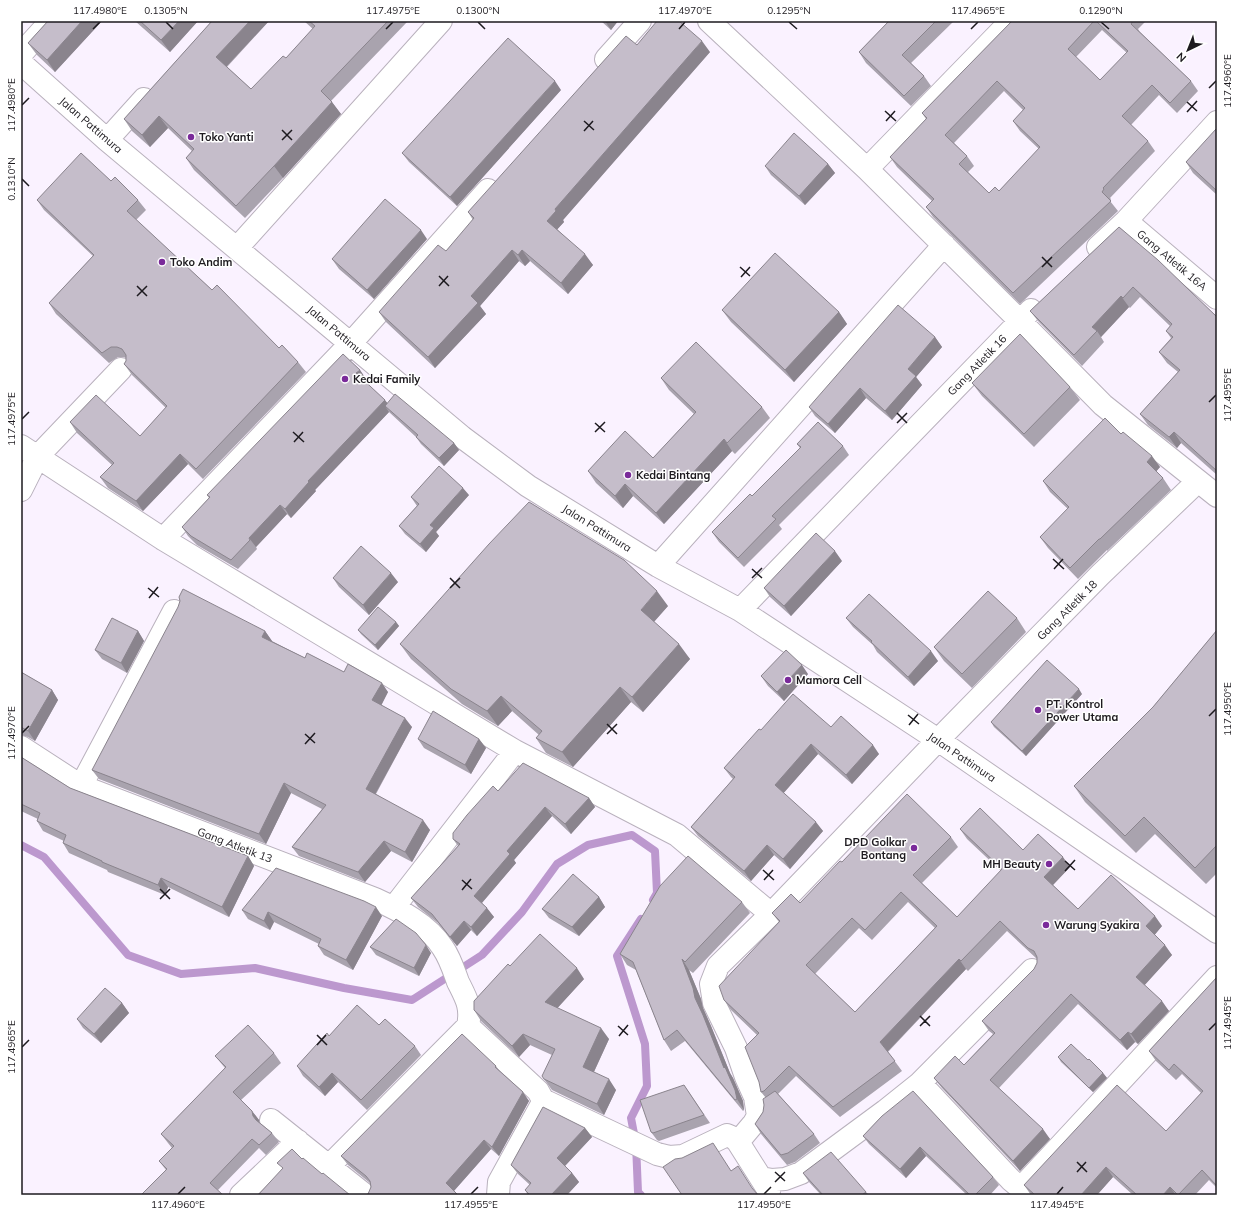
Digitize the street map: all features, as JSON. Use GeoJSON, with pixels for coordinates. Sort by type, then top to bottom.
{"type":"FeatureCollection","features":[{"type":"Feature","properties":{"kind":"street"},"geometry":{"type":"LineString","coordinates":[[21,54],[51,21]]}},
{"type":"Feature","properties":{"kind":"street"},"geometry":{"type":"LineString","coordinates":[[237,248],[442,21]]}},
{"type":"Feature","properties":{"kind":"street"},"geometry":{"type":"LineString","coordinates":[[593,74],[640,21]]}},
{"type":"Feature","properties":{"kind":"street"},"geometry":{"type":"LineString","coordinates":[[709,21],[867,168],[1103,405],[1217,496]]}},
{"type":"Feature","properties":{"kind":"street"},"geometry":{"type":"LineString","coordinates":[[867,168],[1011,21]]}},
{"type":"Feature","properties":{"kind":"street","name":"Jalan Pattimura"},"geometry":{"type":"LineString","coordinates":[[21,63],[107,140],[462,437],[496,463],[528,486],[658,566],[740,610],[938,740],[1217,932]]}},
{"type":"Feature","properties":{"kind":"street"},"geometry":{"type":"LineString","coordinates":[[107,140],[158,83]]}},
{"type":"Feature","properties":{"kind":"street"},"geometry":{"type":"LineString","coordinates":[[1081,263],[1126,221],[1217,122]]}},
{"type":"Feature","properties":{"kind":"street"},"geometry":{"type":"LineString","coordinates":[[163,539],[351,343],[504,173]]}},
{"type":"Feature","properties":{"kind":"street","name":"Gang Atletik 16A"},"geometry":{"type":"LineString","coordinates":[[1126,221],[1217,298]]}},
{"type":"Feature","properties":{"kind":"street"},"geometry":{"type":"LineString","coordinates":[[658,566],[944,245]]}},
{"type":"Feature","properties":{"kind":"street","name":"Gang Atletik 16"},"geometry":{"type":"LineString","coordinates":[[740,610],[1020,321],[1048,295]]}},
{"type":"Feature","properties":{"kind":"street"},"geometry":{"type":"LineString","coordinates":[[21,490],[30,451],[121,369]]}},
{"type":"Feature","properties":{"kind":"street"},"geometry":{"type":"LineString","coordinates":[[30,451],[163,539],[515,751],[677,835],[771,914]]}},
{"type":"Feature","properties":{"kind":"street","name":"Gang Atletik 18"},"geometry":{"type":"LineString","coordinates":[[738,1142],[758,1116],[755,1097],[736,1048],[714,1003],[711,984],[718,966],[771,914],[938,740],[1100,576],[1198,481]]}},
{"type":"Feature","properties":{"kind":"street"},"geometry":{"type":"LineString","coordinates":[[80,786],[174,611]]}},
{"type":"Feature","properties":{"kind":"street","name":"Gang Atletik 13"},"geometry":{"type":"LineString","coordinates":[[21,748],[80,786],[394,907],[430,933],[444,948],[468,1003],[470,1016],[468,1026]]}},
{"type":"Feature","properties":{"kind":"street"},"geometry":{"type":"LineString","coordinates":[[394,907],[515,751]]}},
{"type":"Feature","properties":{"kind":"street"},"geometry":{"type":"LineString","coordinates":[[329,1166],[468,1026],[538,1091],[543,1100],[657,1154],[669,1157],[683,1156],[727,1135],[734,1138],[738,1142],[766,1187],[772,1180],[785,1179],[801,1173],[885,1111],[920,1083],[1032,970]]}},
{"type":"Feature","properties":{"kind":"street"},"geometry":{"type":"LineString","coordinates":[[920,1083],[1011,1180],[1017,1185],[1023,1186],[1217,977]]}},
{"type":"Feature","properties":{"kind":"street"},"geometry":{"type":"LineString","coordinates":[[498,1195],[499,1182],[543,1100]]}},
{"type":"Feature","properties":{"kind":"street"},"geometry":{"type":"LineString","coordinates":[[271,1120],[365,1195]]}},
{"type":"Feature","properties":{"kind":"street"},"geometry":{"type":"LineString","coordinates":[[240,1195],[298,1141]]}},
{"type":"Feature","properties":{"kind":"building"},"geometry":{"type":"Polygon","coordinates":[[[48,21],[82,21],[47,60],[28,43],[48,21]]]}},
{"type":"Feature","properties":{"kind":"building"},"geometry":{"type":"Polygon","coordinates":[[[140,21],[179,21],[161,40],[140,21]]]}},
{"type":"Feature","properties":{"kind":"building"},"geometry":{"type":"Polygon","coordinates":[[[212,21],[250,21],[216,57],[251,89],[283,56],[286,58],[315,26],[309,21],[388,21],[321,91],[332,102],[236,206],[186,158],[194,149],[159,116],[142,135],[124,119],[212,21]]]}},
{"type":"Feature","properties":{"kind":"building"},"geometry":{"type":"Polygon","coordinates":[[[657,21],[679,21],[702,41],[555,209],[556,211],[547,221],[585,254],[561,283],[522,250],[518,255],[512,250],[471,296],[478,303],[428,357],[379,312],[438,245],[446,251],[474,218],[468,212],[626,36],[637,45],[657,21]]]}},
{"type":"Feature","properties":{"kind":"building"},"geometry":{"type":"Polygon","coordinates":[[[889,21],[936,21],[902,55],[924,76],[904,96],[859,52],[889,21]]]}},
{"type":"Feature","properties":{"kind":"building"},"geometry":{"type":"Polygon","coordinates":[[[1012,21],[1094,21],[1068,49],[1100,80],[1128,51],[1096,21],[1133,21],[1131,24],[1191,81],[1170,103],[1152,85],[1122,116],[1148,141],[1103,188],[1104,189],[1102,192],[1111,201],[1013,293],[926,207],[934,199],[890,157],[927,118],[922,113],[1012,21]],[[997,81],[945,135],[967,156],[959,164],[989,193],[995,187],[999,191],[1040,147],[1013,121],[1025,108],[997,81]]]}},
{"type":"Feature","properties":{"kind":"building"},"geometry":{"type":"Polygon","coordinates":[[[508,38],[555,81],[450,197],[402,153],[508,38]]]}},
{"type":"Feature","properties":{"kind":"building"},"geometry":{"type":"Polygon","coordinates":[[[1216,129],[1217,130],[1217,191],[1186,162],[1216,129]]]}},
{"type":"Feature","properties":{"kind":"building"},"geometry":{"type":"Polygon","coordinates":[[[794,133],[828,164],[799,196],[765,166],[794,133]]]}},
{"type":"Feature","properties":{"kind":"building"},"geometry":{"type":"Polygon","coordinates":[[[81,153],[111,181],[115,177],[138,200],[127,211],[212,290],[217,285],[279,348],[282,345],[298,362],[196,469],[180,454],[136,501],[100,477],[114,463],[70,422],[96,395],[140,436],[167,406],[124,364],[126,361],[126,355],[122,349],[111,347],[102,353],[49,303],[94,255],[37,200],[81,153]]]}},
{"type":"Feature","properties":{"kind":"building"},"geometry":{"type":"Polygon","coordinates":[[[385,199],[421,230],[367,290],[332,259],[385,199]]]}},
{"type":"Feature","properties":{"kind":"building"},"geometry":{"type":"Polygon","coordinates":[[[1119,227],[1158,260],[1217,317],[1217,471],[1174,432],[1169,437],[1140,414],[1180,370],[1159,352],[1173,337],[1166,331],[1172,324],[1133,287],[1123,298],[1121,296],[1092,327],[1097,331],[1074,355],[1030,311],[1119,227]]]}},
{"type":"Feature","properties":{"kind":"building"},"geometry":{"type":"Polygon","coordinates":[[[775,253],[839,312],[785,370],[722,310],[775,253]]]}},
{"type":"Feature","properties":{"kind":"building"},"geometry":{"type":"Polygon","coordinates":[[[898,305],[935,337],[908,369],[916,376],[885,411],[860,388],[828,424],[809,407],[898,305]]]}},
{"type":"Feature","properties":{"kind":"building"},"geometry":{"type":"Polygon","coordinates":[[[1020,334],[1070,387],[1024,434],[972,383],[1020,334]]]}},
{"type":"Feature","properties":{"kind":"building"},"geometry":{"type":"Polygon","coordinates":[[[696,342],[762,407],[727,443],[724,439],[656,513],[625,484],[615,496],[588,471],[625,431],[653,458],[696,412],[661,378],[696,342]]]}},
{"type":"Feature","properties":{"kind":"building"},"geometry":{"type":"Polygon","coordinates":[[[343,354],[360,370],[356,373],[385,400],[308,481],[309,482],[285,509],[280,505],[231,560],[191,536],[182,527],[210,497],[207,495],[343,354]]]}},
{"type":"Feature","properties":{"kind":"building"},"geometry":{"type":"Polygon","coordinates":[[[395,394],[454,443],[439,458],[416,437],[418,435],[385,406],[395,394]]]}},
{"type":"Feature","properties":{"kind":"building"},"geometry":{"type":"Polygon","coordinates":[[[1105,418],[1121,434],[1123,432],[1152,456],[1147,462],[1163,478],[1070,568],[1040,537],[1069,507],[1043,481],[1105,418]]]}},
{"type":"Feature","properties":{"kind":"building"},"geometry":{"type":"Polygon","coordinates":[[[818,422],[843,446],[772,516],[776,519],[738,558],[712,532],[750,494],[752,496],[801,447],[797,444],[818,422]]]}},
{"type":"Feature","properties":{"kind":"building"},"geometry":{"type":"Polygon","coordinates":[[[439,466],[463,488],[430,525],[434,528],[420,544],[399,526],[419,504],[411,497],[439,466]]]}},
{"type":"Feature","properties":{"kind":"building"},"geometry":{"type":"Polygon","coordinates":[[[529,502],[624,560],[657,591],[641,610],[679,644],[632,697],[620,687],[562,752],[536,738],[542,731],[501,696],[487,711],[451,689],[400,644],[489,544],[529,502]]]}},
{"type":"Feature","properties":{"kind":"building"},"geometry":{"type":"Polygon","coordinates":[[[816,533],[835,551],[784,606],[764,588],[816,533]]]}},
{"type":"Feature","properties":{"kind":"building"},"geometry":{"type":"Polygon","coordinates":[[[361,546],[391,573],[363,605],[333,578],[361,546]]]}},
{"type":"Feature","properties":{"kind":"building"},"geometry":{"type":"Polygon","coordinates":[[[183,589],[265,631],[262,637],[305,658],[307,653],[344,672],[348,664],[382,683],[372,700],[405,718],[366,789],[423,820],[405,852],[384,841],[358,872],[292,847],[326,805],[284,783],[259,834],[92,770],[178,607],[180,601],[179,597],[183,589]]]}},
{"type":"Feature","properties":{"kind":"building"},"geometry":{"type":"Polygon","coordinates":[[[988,591],[1017,618],[962,674],[934,647],[988,591]]]}},
{"type":"Feature","properties":{"kind":"building"},"geometry":{"type":"Polygon","coordinates":[[[869,594],[931,651],[908,677],[871,642],[872,641],[846,618],[869,594]]]}},
{"type":"Feature","properties":{"kind":"building"},"geometry":{"type":"Polygon","coordinates":[[[378,607],[396,622],[375,645],[358,630],[378,607]]]}},
{"type":"Feature","properties":{"kind":"building"},"geometry":{"type":"Polygon","coordinates":[[[112,618],[138,631],[121,663],[95,650],[112,618]]]}},
{"type":"Feature","properties":{"kind":"building"},"geometry":{"type":"Polygon","coordinates":[[[1217,630],[1217,845],[1195,868],[1144,817],[1125,836],[1074,786],[1153,707],[1217,630]]]}},
{"type":"Feature","properties":{"kind":"building"},"geometry":{"type":"Polygon","coordinates":[[[786,650],[802,665],[777,692],[761,676],[786,650]]]}},
{"type":"Feature","properties":{"kind":"building","name":"PT. Kontrol Power Utama"},"geometry":{"type":"Polygon","coordinates":[[[1047,660],[1079,689],[1022,751],[991,722],[1047,660]]]}},
{"type":"Feature","properties":{"kind":"building"},"geometry":{"type":"Polygon","coordinates":[[[21,672],[52,690],[28,731],[21,727],[21,672]]]}},
{"type":"Feature","properties":{"kind":"building"},"geometry":{"type":"Polygon","coordinates":[[[793,694],[831,727],[841,716],[873,745],[846,775],[811,744],[775,785],[816,822],[783,859],[767,845],[744,871],[691,827],[735,777],[724,768],[793,694]]]}},
{"type":"Feature","properties":{"kind":"building"},"geometry":{"type":"Polygon","coordinates":[[[433,711],[479,739],[465,765],[418,739],[433,711]]]}},
{"type":"Feature","properties":{"kind":"building"},"geometry":{"type":"Polygon","coordinates":[[[21,757],[70,788],[248,856],[222,907],[161,878],[158,885],[102,862],[63,843],[66,835],[37,821],[40,813],[21,804],[21,757]]]}},
{"type":"Feature","properties":{"kind":"building"},"geometry":{"type":"Polygon","coordinates":[[[523,763],[589,798],[565,824],[545,807],[507,851],[510,854],[474,896],[487,908],[471,927],[464,921],[450,937],[432,914],[411,898],[460,844],[453,839],[453,833],[467,815],[493,786],[498,791],[523,763]]]}},
{"type":"Feature","properties":{"kind":"building"},"geometry":{"type":"Polygon","coordinates":[[[907,794],[951,837],[913,875],[957,917],[1002,869],[960,829],[980,808],[1023,850],[1038,834],[1063,857],[1044,877],[1078,909],[1111,875],[1155,916],[1146,926],[1165,945],[1136,977],[1162,1001],[1131,1034],[1128,1032],[1120,1040],[1071,994],[990,1080],[1043,1129],[1013,1161],[934,1078],[955,1056],[964,1065],[995,1033],[982,1021],[1034,969],[1037,963],[1037,957],[1034,951],[1028,948],[1000,921],[961,961],[959,959],[880,1042],[895,1061],[833,1107],[789,1066],[764,1091],[761,1092],[759,1082],[745,1047],[759,1033],[724,1000],[719,986],[780,921],[772,913],[791,894],[800,903],[840,861],[842,862],[907,794]],[[901,892],[865,930],[852,918],[806,965],[855,1012],[937,926],[901,892]]]}},
{"type":"Feature","properties":{"kind":"building"},"geometry":{"type":"Polygon","coordinates":[[[688,856],[742,902],[685,962],[682,959],[693,988],[695,998],[724,1068],[725,1067],[735,1090],[737,1099],[735,1100],[677,1030],[664,1040],[633,962],[620,954],[660,886],[688,856]]]}},
{"type":"Feature","properties":{"kind":"building"},"geometry":{"type":"Polygon","coordinates":[[[276,868],[364,901],[376,907],[346,960],[318,946],[321,939],[268,912],[264,921],[242,910],[276,868]]]}},
{"type":"Feature","properties":{"kind":"building"},"geometry":{"type":"Polygon","coordinates":[[[573,874],[599,897],[572,927],[542,909],[573,874]]]}},
{"type":"Feature","properties":{"kind":"building"},"geometry":{"type":"Polygon","coordinates":[[[396,919],[416,933],[426,945],[414,968],[370,947],[396,919]]]}},
{"type":"Feature","properties":{"kind":"building"},"geometry":{"type":"Polygon","coordinates":[[[540,934],[577,968],[545,1002],[601,1028],[583,1067],[609,1079],[597,1104],[544,1079],[542,1076],[555,1049],[523,1034],[512,1046],[474,1010],[474,1001],[508,964],[510,966],[540,934]]]}},
{"type":"Feature","properties":{"kind":"building"},"geometry":{"type":"Polygon","coordinates":[[[1217,977],[1217,1186],[1202,1170],[1178,1195],[1170,1187],[1163,1195],[1137,1195],[1106,1167],[1081,1195],[1035,1195],[1024,1185],[1117,1085],[1166,1131],[1203,1091],[1174,1064],[1169,1070],[1149,1051],[1217,977]]]}},
{"type":"Feature","properties":{"kind":"building"},"geometry":{"type":"Polygon","coordinates":[[[105,988],[122,1003],[94,1034],[77,1019],[105,988]]]}},
{"type":"Feature","properties":{"kind":"building"},"geometry":{"type":"Polygon","coordinates":[[[357,1005],[379,1025],[385,1019],[415,1046],[361,1100],[332,1073],[319,1087],[297,1066],[327,1033],[329,1036],[357,1005]]]}},
{"type":"Feature","properties":{"kind":"building"},"geometry":{"type":"Polygon","coordinates":[[[248,1025],[274,1053],[233,1092],[252,1111],[256,1120],[272,1133],[259,1145],[252,1139],[210,1183],[223,1195],[143,1195],[142,1194],[167,1169],[159,1161],[174,1146],[161,1134],[226,1067],[215,1056],[248,1025]]]}},
{"type":"Feature","properties":{"kind":"building"},"geometry":{"type":"Polygon","coordinates":[[[462,1034],[523,1092],[492,1147],[484,1140],[446,1183],[458,1195],[366,1195],[371,1187],[370,1181],[341,1156],[462,1034]]]}},
{"type":"Feature","properties":{"kind":"building"},"geometry":{"type":"Polygon","coordinates":[[[1071,1044],[1103,1073],[1089,1088],[1058,1057],[1071,1044]]]}},
{"type":"Feature","properties":{"kind":"building"},"geometry":{"type":"Polygon","coordinates":[[[684,1085],[704,1115],[653,1133],[651,1132],[640,1100],[684,1085]]]}},
{"type":"Feature","properties":{"kind":"building"},"geometry":{"type":"Polygon","coordinates":[[[775,1091],[814,1134],[788,1153],[781,1155],[755,1124],[763,1112],[763,1099],[775,1091]]]}},
{"type":"Feature","properties":{"kind":"building"},"geometry":{"type":"Polygon","coordinates":[[[913,1091],[993,1177],[975,1195],[970,1195],[920,1147],[900,1169],[863,1136],[882,1116],[913,1091]]]}},
{"type":"Feature","properties":{"kind":"building"},"geometry":{"type":"Polygon","coordinates":[[[543,1107],[585,1128],[557,1158],[572,1173],[551,1195],[530,1195],[525,1190],[531,1183],[511,1165],[543,1107]]]}},
{"type":"Feature","properties":{"kind":"building"},"geometry":{"type":"Polygon","coordinates":[[[713,1143],[731,1171],[738,1166],[758,1195],[682,1195],[663,1167],[675,1159],[682,1158],[713,1143]]]}},
{"type":"Feature","properties":{"kind":"building"},"geometry":{"type":"Polygon","coordinates":[[[292,1149],[302,1159],[303,1158],[322,1174],[323,1173],[350,1195],[258,1195],[283,1168],[277,1163],[292,1149]]]}},
{"type":"Feature","properties":{"kind":"building"},"geometry":{"type":"Polygon","coordinates":[[[831,1152],[866,1192],[862,1195],[823,1195],[803,1173],[831,1152]]]}},
{"type":"Feature","properties":{"kind":"waterway"},"geometry":{"type":"LineString","coordinates":[[21,845],[44,857],[128,955],[181,974],[255,968],[344,988],[412,1000],[482,955],[522,912],[557,864],[588,845],[632,835],[655,851],[657,893],[653,900]]}},
{"type":"Feature","properties":{"kind":"waterway"},"geometry":{"type":"LineString","coordinates":[[641,919],[617,956],[645,1044],[647,1086],[631,1118],[636,1144],[638,1192],[641,1195]]}},
{"type":"Feature","properties":{"kind":"place","name":"Toko Yanti"},"geometry":{"type":"Point","coordinates":[191,137]}},
{"type":"Feature","properties":{"kind":"place","name":"Toko Andim"},"geometry":{"type":"Point","coordinates":[162,262]}},
{"type":"Feature","properties":{"kind":"place","name":"Kedai Family"},"geometry":{"type":"Point","coordinates":[345,379]}},
{"type":"Feature","properties":{"kind":"place","name":"Kedai Bintang"},"geometry":{"type":"Point","coordinates":[628,475]}},
{"type":"Feature","properties":{"kind":"place","name":"Mamora Cell"},"geometry":{"type":"Point","coordinates":[788,680]}},
{"type":"Feature","properties":{"kind":"place","name":"PT. Kontrol Power Utama"},"geometry":{"type":"Point","coordinates":[1038,710]}},
{"type":"Feature","properties":{"kind":"place","name":"DPD Golkar Bontang"},"geometry":{"type":"Point","coordinates":[914,848]}},
{"type":"Feature","properties":{"kind":"place","name":"MH Beauty"},"geometry":{"type":"Point","coordinates":[1049,864]}},
{"type":"Feature","properties":{"kind":"place","name":"Warung Syakira"},"geometry":{"type":"Point","coordinates":[1046,925]}}]}
